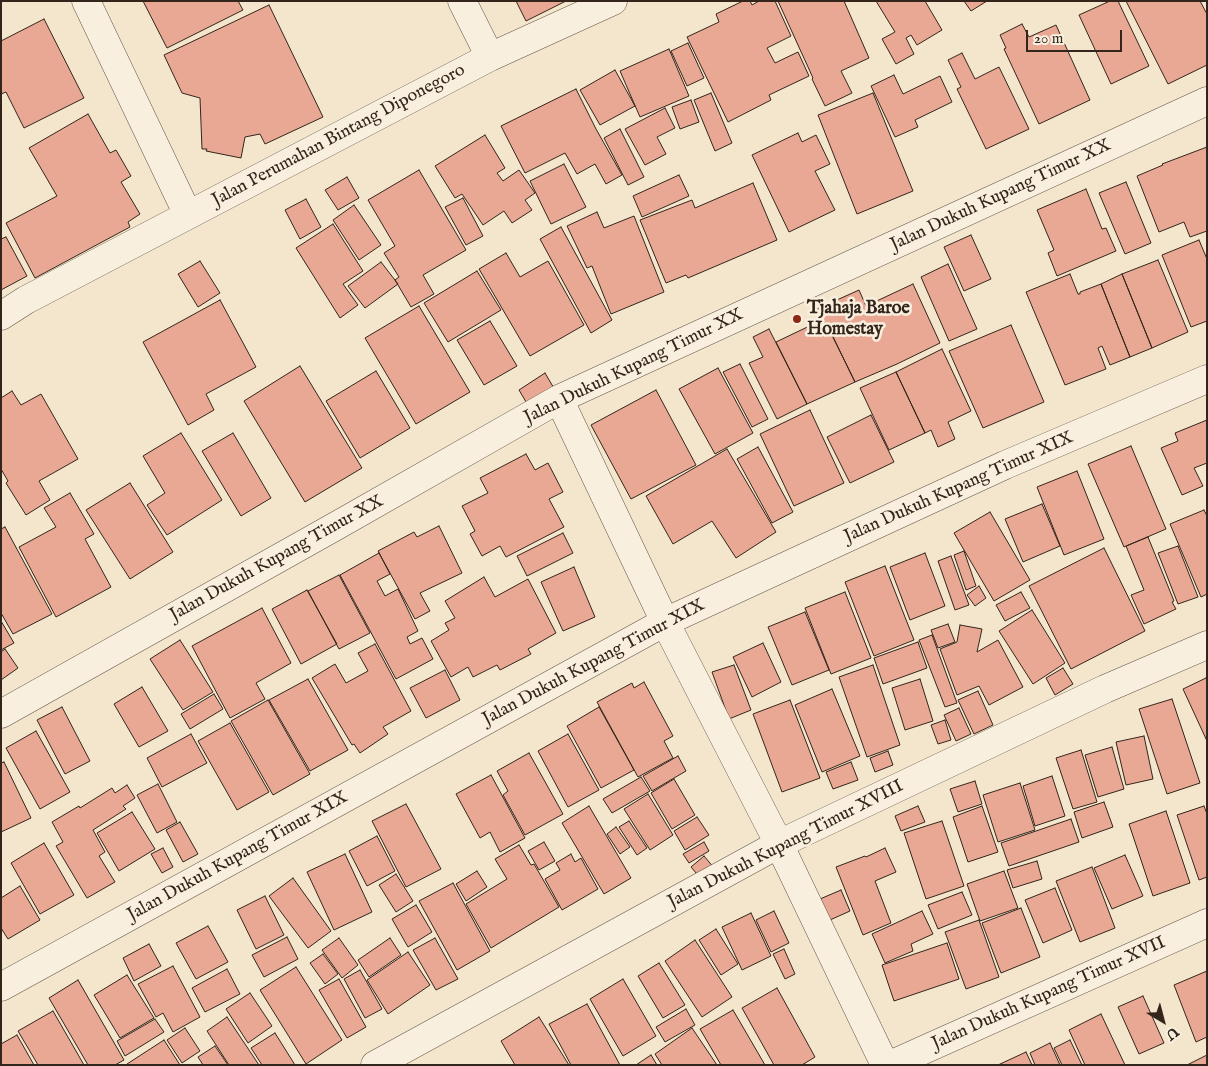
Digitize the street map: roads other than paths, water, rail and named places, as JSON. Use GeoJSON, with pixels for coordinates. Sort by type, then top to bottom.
{"type":"FeatureCollection","features":[{"type":"Feature","properties":{"kind":"street"},"geometry":{"type":"LineString","coordinates":[[86,1],[188,215]]}},
{"type":"Feature","properties":{"kind":"street"},"geometry":{"type":"LineString","coordinates":[[462,1],[490,57]]}},
{"type":"Feature","properties":{"kind":"street","name":"Jalan Perumahan Bintang Diponegoro"},"geometry":{"type":"LineString","coordinates":[[1,316],[26,300],[490,57],[613,1]]}},
{"type":"Feature","properties":{"kind":"street","name":"Jalan Dukuh Kupang Timur XX"},"geometry":{"type":"LineString","coordinates":[[1,714],[328,531],[558,399],[1207,101]]}},
{"type":"Feature","properties":{"kind":"street","name":"Jalan Dukuh Kupang Timur XIX"},"geometry":{"type":"LineString","coordinates":[[1,987],[665,622],[1006,465],[1207,379]]}},
{"type":"Feature","properties":{"kind":"street"},"geometry":{"type":"LineString","coordinates":[[558,399],[665,622],[779,844],[885,1065]]}},
{"type":"Feature","properties":{"kind":"street","name":"Jalan Dukuh Kupang Timur XVIII"},"geometry":{"type":"LineString","coordinates":[[375,1065],[779,844],[1105,689],[1207,645]]}},
{"type":"Feature","properties":{"kind":"street","name":"Jalan Dukuh Kupang Timur XVII"},"geometry":{"type":"LineString","coordinates":[[890,1065],[1207,924]]}},
{"type":"Feature","properties":{"kind":"place","name":"Tjahaja Baroe Homestay"},"geometry":{"type":"Point","coordinates":[797,319]}}]}
